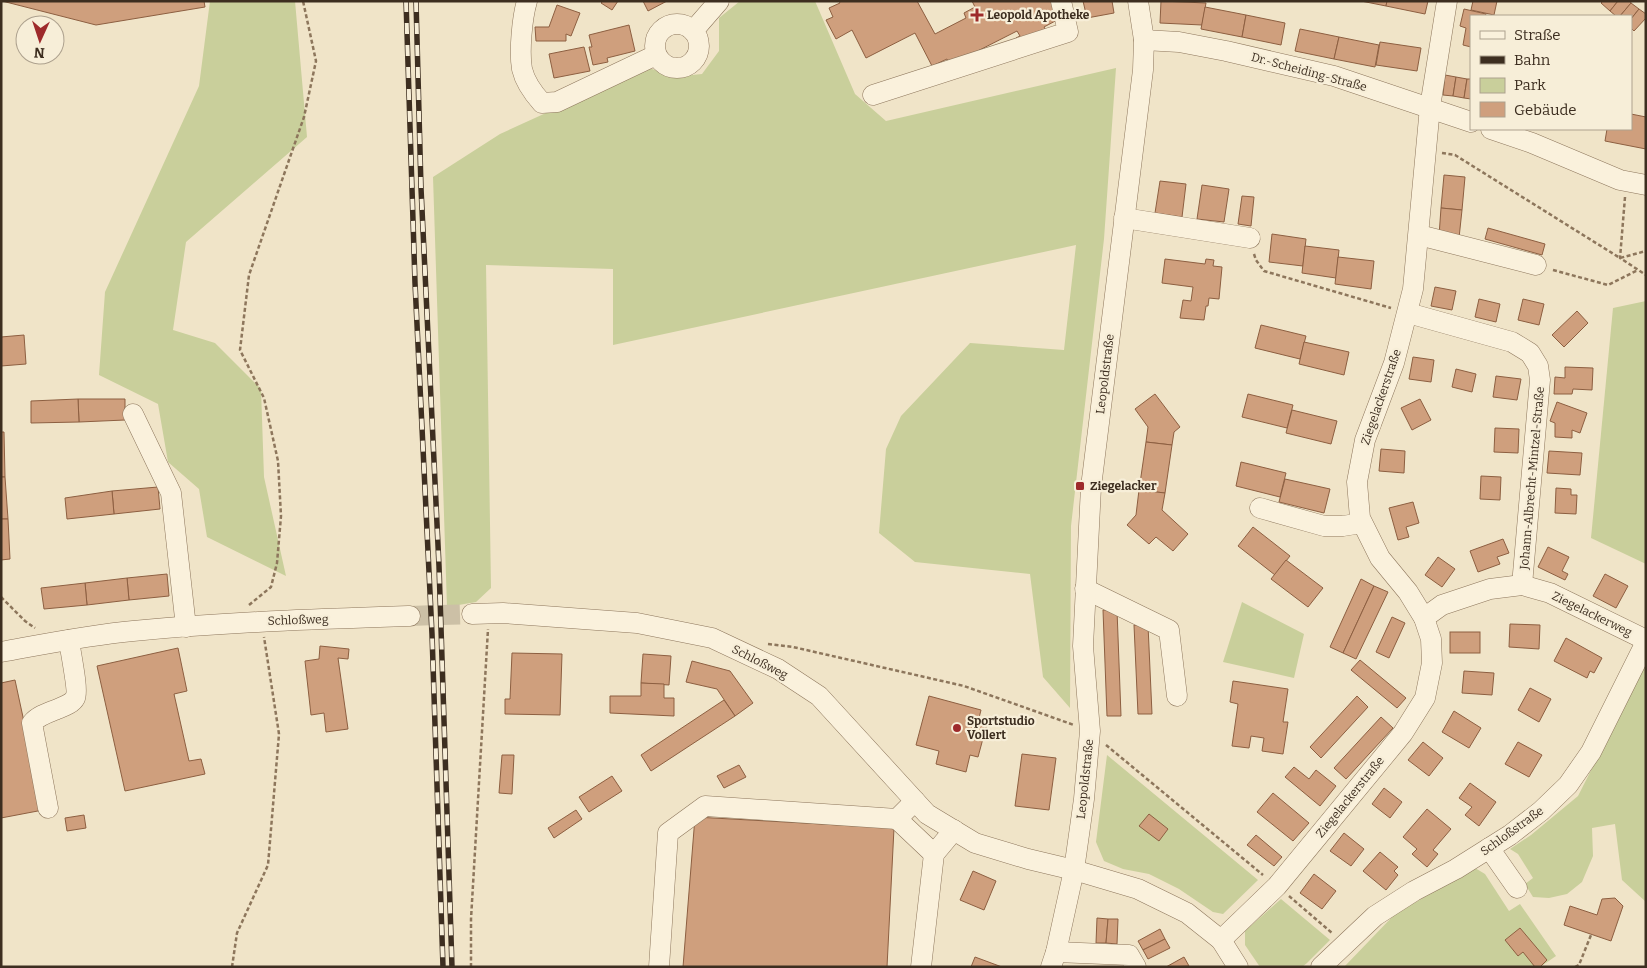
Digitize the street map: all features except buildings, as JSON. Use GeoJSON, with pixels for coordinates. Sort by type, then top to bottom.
{"type":"FeatureCollection","features":[{"type":"Feature","properties":{"kind":"street"},"geometry":{"type":"LineString","coordinates":[[527,1],[522,36],[522,68],[530,89],[542,103],[557,102],[656,55]]}},
{"type":"Feature","properties":{"kind":"street"},"geometry":{"type":"LineString","coordinates":[[693,31],[719,1]]}},
{"type":"Feature","properties":{"kind":"street"},"geometry":{"type":"LineString","coordinates":[[873,96],[1068,32],[1061,1]]}},
{"type":"Feature","properties":{"kind":"street","name":"Leopoldstraße"},"geometry":{"type":"LineString","coordinates":[[1053,962],[1074,870],[1084,799],[1090,731],[1083,646],[1091,487],[1143,70],[1144,40],[1138,1]]}},
{"type":"Feature","properties":{"kind":"street","name":"Ziegelackerstraße"},"geometry":{"type":"LineString","coordinates":[[1222,940],[1277,886],[1403,733],[1425,698],[1432,663],[1432,639],[1424,618],[1408,592],[1380,558],[1360,518],[1357,482],[1365,440],[1394,363],[1413,289],[1430,108],[1447,1]]}},
{"type":"Feature","properties":{"kind":"street"},"geometry":{"type":"LineString","coordinates":[[675,24],[686,26],[693,31],[698,38],[699,50],[694,61],[683,68],[670,68],[661,62],[654,48],[656,38],[664,28],[675,24]]}},
{"type":"Feature","properties":{"kind":"street","name":"Dr.-Scheiding-Straße"},"geometry":{"type":"LineString","coordinates":[[1144,40],[1178,42],[1226,51],[1334,76],[1470,122]]}},
{"type":"Feature","properties":{"kind":"street"},"geometry":{"type":"LineString","coordinates":[[1493,130],[1532,143],[1626,181],[1646,185]]}},
{"type":"Feature","properties":{"kind":"street"},"geometry":{"type":"LineString","coordinates":[[1124,218],[1250,238]]}},
{"type":"Feature","properties":{"kind":"street"},"geometry":{"type":"LineString","coordinates":[[1419,235],[1536,266]]}},
{"type":"Feature","properties":{"kind":"street","name":"Johann-Albrecht-Mintzel-Straße"},"geometry":{"type":"LineString","coordinates":[[1408,313],[1512,342],[1530,353],[1538,366],[1540,380],[1522,585]]}},
{"type":"Feature","properties":{"kind":"street"},"geometry":{"type":"LineString","coordinates":[[133,414],[171,494],[186,627]]}},
{"type":"Feature","properties":{"kind":"street"},"geometry":{"type":"LineString","coordinates":[[1260,508],[1324,526],[1343,526],[1362,522]]}},
{"type":"Feature","properties":{"kind":"street","name":"Ziegelackerweg"},"geometry":{"type":"LineString","coordinates":[[1424,618],[1442,605],[1490,590],[1522,585],[1550,593],[1646,641]]}},
{"type":"Feature","properties":{"kind":"street"},"geometry":{"type":"LineString","coordinates":[[1085,589],[1169,630],[1177,696]]}},
{"type":"Feature","properties":{"kind":"street","name":"Schloßweg"},"geometry":{"type":"LineString","coordinates":[[480,614],[503,613],[636,623],[712,638],[778,669],[819,696],[927,814],[975,843],[1138,889],[1186,913],[1222,940]]}},
{"type":"Feature","properties":{"kind":"street","name":"Schloßweg"},"geometry":{"type":"LineString","coordinates":[[1,652],[131,631],[261,621],[410,616]]}},
{"type":"Feature","properties":{"kind":"street"},"geometry":{"type":"LineString","coordinates":[[48,808],[32,723],[36,718],[75,699],[76,686],[62,641]]}},
{"type":"Feature","properties":{"kind":"street","name":"Schloßstraße"},"geometry":{"type":"LineString","coordinates":[[1321,967],[1375,916],[1510,835],[1541,811],[1568,785],[1590,752],[1646,641]]}},
{"type":"Feature","properties":{"kind":"street"},"geometry":{"type":"LineString","coordinates":[[897,819],[916,801]]}},
{"type":"Feature","properties":{"kind":"street"},"geometry":{"type":"LineString","coordinates":[[659,967],[668,833],[705,806],[897,819],[934,854]]}},
{"type":"Feature","properties":{"kind":"street"},"geometry":{"type":"LineString","coordinates":[[921,967],[934,854],[954,830]]}},
{"type":"Feature","properties":{"kind":"street"},"geometry":{"type":"LineString","coordinates":[[1489,848],[1517,888]]}},
{"type":"Feature","properties":{"kind":"street"},"geometry":{"type":"LineString","coordinates":[[1222,940],[1238,967]]}},
{"type":"Feature","properties":{"kind":"street"},"geometry":{"type":"LineString","coordinates":[[1053,962],[1129,955],[1136,967]]}},
{"type":"Feature","properties":{"kind":"path"},"geometry":{"type":"LineString","coordinates":[[230,623],[236,615],[271,587],[278,563],[281,516],[278,461],[264,398],[240,350],[249,275],[304,117],[316,61],[303,1]]}},
{"type":"Feature","properties":{"kind":"path"},"geometry":{"type":"LineString","coordinates":[[1426,151],[1454,155],[1646,275]]}},
{"type":"Feature","properties":{"kind":"path"},"geometry":{"type":"LineString","coordinates":[[1620,258],[1626,181]]}},
{"type":"Feature","properties":{"kind":"path"},"geometry":{"type":"LineString","coordinates":[[1250,238],[1256,260],[1264,270],[1408,313]]}},
{"type":"Feature","properties":{"kind":"path"},"geometry":{"type":"LineString","coordinates":[[1620,258],[1646,251]]}},
{"type":"Feature","properties":{"kind":"path"},"geometry":{"type":"LineString","coordinates":[[1536,266],[1608,285],[1638,270]]}},
{"type":"Feature","properties":{"kind":"path"},"geometry":{"type":"LineString","coordinates":[[1,597],[26,621],[62,641]]}},
{"type":"Feature","properties":{"kind":"path"},"geometry":{"type":"LineString","coordinates":[[472,967],[480,614]]}},
{"type":"Feature","properties":{"kind":"path"},"geometry":{"type":"LineString","coordinates":[[232,967],[237,933],[268,865],[270,846],[279,734],[261,621]]}},
{"type":"Feature","properties":{"kind":"path"},"geometry":{"type":"LineString","coordinates":[[764,644],[793,647],[964,686],[1090,731],[1346,945]]}},
{"type":"Feature","properties":{"kind":"path"},"geometry":{"type":"LineString","coordinates":[[1575,967],[1579,965],[1592,935]]}},
{"type":"Feature","properties":{"kind":"green space"},"geometry":{"type":"Polygon","coordinates":[[[210,1],[295,1],[307,137],[186,242],[173,330],[215,343],[261,389],[264,477],[286,576],[207,537],[199,489],[168,462],[158,404],[99,375],[105,292],[199,86],[210,1]]]}},
{"type":"Feature","properties":{"kind":"green space"},"geometry":{"type":"Polygon","coordinates":[[[740,1],[815,1],[855,94],[886,121],[1116,68],[1104,239],[1071,526],[1070,708],[1043,677],[1030,574],[915,562],[879,533],[886,449],[901,416],[970,343],[1064,350],[1076,245],[613,345],[613,269],[486,265],[491,588],[476,602],[447,607],[433,177],[500,134],[647,67],[673,77],[702,74],[719,51],[719,18],[740,1]]]}},
{"type":"Feature","properties":{"kind":"green space"},"geometry":{"type":"Polygon","coordinates":[[[1646,301],[1646,564],[1591,538],[1613,308],[1646,301]]]}},
{"type":"Feature","properties":{"kind":"green space"},"geometry":{"type":"Polygon","coordinates":[[[1242,602],[1304,634],[1294,678],[1223,662],[1242,602]]]}},
{"type":"Feature","properties":{"kind":"green space"},"geometry":{"type":"Polygon","coordinates":[[[1646,662],[1646,902],[1622,880],[1615,824],[1592,828],[1593,856],[1582,882],[1567,894],[1549,898],[1533,897],[1525,884],[1533,878],[1518,854],[1510,849],[1531,835],[1578,796],[1646,662]]]}},
{"type":"Feature","properties":{"kind":"green space"},"geometry":{"type":"Polygon","coordinates":[[[1107,755],[1258,880],[1223,914],[1213,912],[1179,889],[1149,874],[1123,869],[1104,861],[1096,842],[1107,755]]]}},
{"type":"Feature","properties":{"kind":"green space"},"geometry":{"type":"Polygon","coordinates":[[[1475,868],[1485,874],[1509,911],[1520,904],[1556,956],[1540,967],[1344,967],[1395,914],[1475,868]]]}},
{"type":"Feature","properties":{"kind":"green space"},"geometry":{"type":"Polygon","coordinates":[[[1281,899],[1330,940],[1302,967],[1260,967],[1245,945],[1245,931],[1281,899]]]}},
{"type":"Feature","properties":{"kind":"tunnel"},"geometry":{"type":"LineString","coordinates":[[410,616],[472,614]]}},
{"type":"Feature","properties":{"kind":"railway"},"geometry":{"type":"LineString","coordinates":[[406,1],[415,283],[432,634],[443,967]]}},
{"type":"Feature","properties":{"kind":"railway"},"geometry":{"type":"LineString","coordinates":[[416,1],[421,188],[439,566],[452,967]]}},
{"type":"Feature","properties":{"kind":"place","name":"Leopold Apotheke"},"geometry":{"type":"Point","coordinates":[977,15]}},
{"type":"Feature","properties":{"kind":"place","name":"Ziegelacker"},"geometry":{"type":"Point","coordinates":[1080,486]}},
{"type":"Feature","properties":{"kind":"place","name":"Sportstudio Vollert"},"geometry":{"type":"Point","coordinates":[957,728]}}]}
